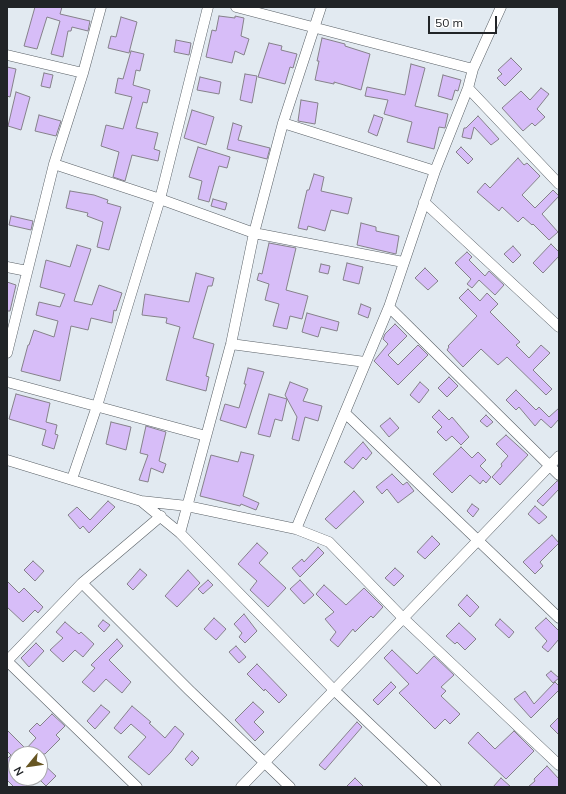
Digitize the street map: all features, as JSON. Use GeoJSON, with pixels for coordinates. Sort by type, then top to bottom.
{"type":"FeatureCollection","features":[{"type":"Feature","properties":{"kind":"street"},"geometry":{"type":"LineString","coordinates":[[7,354],[54,164],[83,73],[101,7]]}},
{"type":"Feature","properties":{"kind":"street"},"geometry":{"type":"LineString","coordinates":[[72,479],[97,406],[160,198],[208,7]]}},
{"type":"Feature","properties":{"kind":"street"},"geometry":{"type":"LineString","coordinates":[[236,7],[473,69]]}},
{"type":"Feature","properties":{"kind":"street"},"geometry":{"type":"LineString","coordinates":[[180,533],[231,344],[254,233],[283,123],[321,7]]}},
{"type":"Feature","properties":{"kind":"street"},"geometry":{"type":"LineString","coordinates":[[296,529],[389,307],[435,171],[468,88],[473,69],[500,7]]}},
{"type":"Feature","properties":{"kind":"street"},"geometry":{"type":"LineString","coordinates":[[7,55],[83,73]]}},
{"type":"Feature","properties":{"kind":"street"},"geometry":{"type":"LineString","coordinates":[[468,88],[559,184]]}},
{"type":"Feature","properties":{"kind":"street"},"geometry":{"type":"LineString","coordinates":[[283,123],[435,171]]}},
{"type":"Feature","properties":{"kind":"street"},"geometry":{"type":"LineString","coordinates":[[54,164],[160,198],[254,233],[403,262]]}},
{"type":"Feature","properties":{"kind":"street"},"geometry":{"type":"LineString","coordinates":[[424,202],[559,327]]}},
{"type":"Feature","properties":{"kind":"street"},"geometry":{"type":"LineString","coordinates":[[7,267],[27,271]]}},
{"type":"Feature","properties":{"kind":"street"},"geometry":{"type":"LineString","coordinates":[[389,307],[559,475]]}},
{"type":"Feature","properties":{"kind":"street"},"geometry":{"type":"LineString","coordinates":[[231,344],[365,362]]}},
{"type":"Feature","properties":{"kind":"street"},"geometry":{"type":"LineString","coordinates":[[7,382],[206,436]]}},
{"type":"Feature","properties":{"kind":"street"},"geometry":{"type":"LineString","coordinates":[[345,413],[559,618]]}},
{"type":"Feature","properties":{"kind":"street"},"geometry":{"type":"LineString","coordinates":[[241,787],[559,456]]}},
{"type":"Feature","properties":{"kind":"street"},"geometry":{"type":"LineString","coordinates":[[7,460],[141,501],[187,506],[296,529],[329,542],[403,618],[559,765]]}},
{"type":"Feature","properties":{"kind":"street"},"geometry":{"type":"LineString","coordinates":[[141,501],[180,533],[334,690],[436,787]]}},
{"type":"Feature","properties":{"kind":"street"},"geometry":{"type":"LineString","coordinates":[[137,787],[7,661],[82,583],[161,516]]}},
{"type":"Feature","properties":{"kind":"street"},"geometry":{"type":"LineString","coordinates":[[82,583],[189,690],[290,787]]}},
{"type":"Feature","properties":{"kind":"building"},"geometry":{"type":"Polygon","coordinates":[[[35,7],[62,7],[60,14],[90,21],[88,31],[72,27],[71,31],[68,31],[63,57],[51,54],[60,21],[47,17],[37,49],[24,46],[35,7]]]}},
{"type":"Feature","properties":{"kind":"building"},"geometry":{"type":"Polygon","coordinates":[[[219,16],[235,18],[235,16],[244,18],[241,36],[249,39],[244,55],[235,51],[232,63],[206,57],[212,30],[216,31],[219,16]]]}},
{"type":"Feature","properties":{"kind":"building"},"geometry":{"type":"Polygon","coordinates":[[[121,17],[137,22],[129,53],[108,48],[111,36],[116,37],[121,17]]]}},
{"type":"Feature","properties":{"kind":"building"},"geometry":{"type":"Polygon","coordinates":[[[322,38],[345,44],[345,46],[370,54],[361,90],[334,82],[334,84],[315,80],[322,38]]]}},
{"type":"Feature","properties":{"kind":"building"},"geometry":{"type":"Polygon","coordinates":[[[176,40],[191,43],[189,55],[174,52],[176,40]]]}},
{"type":"Feature","properties":{"kind":"building"},"geometry":{"type":"Polygon","coordinates":[[[269,43],[282,46],[281,50],[297,54],[293,68],[290,67],[285,84],[258,77],[269,43]]]}},
{"type":"Feature","properties":{"kind":"building"},"geometry":{"type":"Polygon","coordinates":[[[131,51],[144,54],[140,71],[136,70],[133,85],[150,90],[147,103],[143,102],[136,128],[158,133],[154,149],[160,151],[158,161],[132,155],[125,181],[113,177],[119,152],[101,146],[106,125],[123,129],[132,97],[115,93],[118,78],[123,79],[131,51]]]}},
{"type":"Feature","properties":{"kind":"building"},"geometry":{"type":"Polygon","coordinates":[[[511,58],[522,69],[505,86],[497,78],[502,74],[498,70],[511,58]]]}},
{"type":"Feature","properties":{"kind":"building"},"geometry":{"type":"Polygon","coordinates":[[[411,64],[425,68],[415,106],[448,114],[445,128],[439,127],[434,149],[407,142],[412,122],[384,114],[388,100],[365,96],[367,87],[405,95],[411,64]]]}},
{"type":"Feature","properties":{"kind":"building"},"geometry":{"type":"Polygon","coordinates":[[[7,67],[16,69],[10,97],[7,96],[7,67]]]}},
{"type":"Feature","properties":{"kind":"building"},"geometry":{"type":"Polygon","coordinates":[[[44,73],[53,75],[50,88],[41,86],[44,73]]]}},
{"type":"Feature","properties":{"kind":"building"},"geometry":{"type":"Polygon","coordinates":[[[245,74],[257,76],[252,103],[240,100],[245,74]]]}},
{"type":"Feature","properties":{"kind":"building"},"geometry":{"type":"Polygon","coordinates":[[[443,75],[461,80],[458,91],[455,90],[452,100],[438,96],[443,75]]]}},
{"type":"Feature","properties":{"kind":"building"},"geometry":{"type":"Polygon","coordinates":[[[200,77],[221,82],[219,94],[197,90],[200,77]]]}},
{"type":"Feature","properties":{"kind":"building"},"geometry":{"type":"Polygon","coordinates":[[[541,88],[549,94],[537,109],[545,117],[535,126],[532,123],[523,131],[502,108],[521,91],[530,100],[541,88]]]}},
{"type":"Feature","properties":{"kind":"building"},"geometry":{"type":"Polygon","coordinates":[[[16,92],[30,97],[21,130],[8,126],[16,92]]]}},
{"type":"Feature","properties":{"kind":"building"},"geometry":{"type":"Polygon","coordinates":[[[301,100],[318,103],[315,124],[298,121],[301,100]]]}},
{"type":"Feature","properties":{"kind":"building"},"geometry":{"type":"Polygon","coordinates":[[[192,110],[214,117],[206,145],[184,138],[192,110]]]}},
{"type":"Feature","properties":{"kind":"building"},"geometry":{"type":"Polygon","coordinates":[[[39,115],[61,121],[56,136],[35,131],[39,115]]]}},
{"type":"Feature","properties":{"kind":"building"},"geometry":{"type":"Polygon","coordinates":[[[374,115],[383,118],[377,136],[368,132],[374,115]]]}},
{"type":"Feature","properties":{"kind":"building"},"geometry":{"type":"Polygon","coordinates":[[[478,116],[499,139],[491,145],[474,127],[471,139],[462,137],[464,128],[466,128],[478,116]]]}},
{"type":"Feature","properties":{"kind":"building"},"geometry":{"type":"Polygon","coordinates":[[[233,123],[242,126],[238,140],[270,148],[267,159],[227,149],[233,123]]]}},
{"type":"Feature","properties":{"kind":"building"},"geometry":{"type":"Polygon","coordinates":[[[198,147],[230,157],[227,168],[219,166],[209,202],[198,199],[202,181],[189,177],[198,147]]]}},
{"type":"Feature","properties":{"kind":"building"},"geometry":{"type":"Polygon","coordinates":[[[461,147],[473,159],[468,164],[456,152],[461,147]]]}},
{"type":"Feature","properties":{"kind":"building"},"geometry":{"type":"Polygon","coordinates":[[[518,158],[524,165],[527,163],[540,176],[522,195],[535,208],[553,190],[559,196],[542,214],[558,232],[549,240],[533,224],[532,225],[523,217],[518,222],[502,207],[499,211],[477,192],[485,183],[490,188],[518,158]]]}},
{"type":"Feature","properties":{"kind":"building"},"geometry":{"type":"Polygon","coordinates":[[[314,174],[324,177],[321,191],[352,198],[348,214],[331,210],[325,231],[308,226],[307,230],[298,228],[307,190],[309,190],[314,174]]]}},
{"type":"Feature","properties":{"kind":"building"},"geometry":{"type":"Polygon","coordinates":[[[70,191],[94,195],[108,200],[107,203],[121,207],[109,250],[97,247],[103,222],[87,216],[88,213],[66,208],[70,191]]]}},
{"type":"Feature","properties":{"kind":"building"},"geometry":{"type":"Polygon","coordinates":[[[213,199],[227,203],[225,210],[211,206],[213,199]]]}},
{"type":"Feature","properties":{"kind":"building"},"geometry":{"type":"Polygon","coordinates":[[[11,216],[33,221],[31,230],[9,225],[11,216]]]}},
{"type":"Feature","properties":{"kind":"building"},"geometry":{"type":"Polygon","coordinates":[[[361,223],[376,227],[376,231],[399,236],[396,254],[357,245],[361,223]]]}},
{"type":"Feature","properties":{"kind":"building"},"geometry":{"type":"Polygon","coordinates":[[[269,243],[296,248],[286,290],[308,296],[302,319],[290,316],[287,329],[273,326],[279,304],[265,300],[269,284],[257,280],[259,273],[262,274],[269,243]]]}},
{"type":"Feature","properties":{"kind":"building"},"geometry":{"type":"Polygon","coordinates":[[[551,244],[559,252],[559,256],[543,273],[533,263],[551,244]]]}},
{"type":"Feature","properties":{"kind":"building"},"geometry":{"type":"Polygon","coordinates":[[[77,245],[91,249],[74,301],[92,305],[99,285],[122,293],[116,311],[114,310],[112,323],[91,318],[88,330],[71,326],[60,381],[21,371],[34,330],[54,337],[58,321],[36,315],[39,302],[60,307],[65,294],[40,287],[46,260],[70,267],[77,245]]]}},
{"type":"Feature","properties":{"kind":"building"},"geometry":{"type":"Polygon","coordinates":[[[513,246],[521,255],[513,263],[504,254],[513,246]]]}},
{"type":"Feature","properties":{"kind":"building"},"geometry":{"type":"Polygon","coordinates":[[[467,252],[472,257],[469,260],[485,276],[489,271],[504,285],[495,295],[479,280],[472,288],[467,284],[471,279],[455,263],[467,252]]]}},
{"type":"Feature","properties":{"kind":"building"},"geometry":{"type":"Polygon","coordinates":[[[347,263],[363,267],[359,284],[343,280],[347,263]]]}},
{"type":"Feature","properties":{"kind":"building"},"geometry":{"type":"Polygon","coordinates":[[[321,264],[330,266],[328,274],[319,272],[321,264]]]}},
{"type":"Feature","properties":{"kind":"building"},"geometry":{"type":"Polygon","coordinates":[[[425,268],[438,281],[428,290],[415,278],[425,268]]]}},
{"type":"Feature","properties":{"kind":"building"},"geometry":{"type":"Polygon","coordinates":[[[196,273],[214,278],[212,286],[208,286],[193,338],[214,344],[206,376],[209,377],[206,391],[166,380],[180,327],[166,323],[167,318],[142,315],[145,294],[189,302],[196,273]]]}},
{"type":"Feature","properties":{"kind":"building"},"geometry":{"type":"Polygon","coordinates":[[[7,282],[16,285],[10,311],[7,311],[7,282]]]}},
{"type":"Feature","properties":{"kind":"building"},"geometry":{"type":"Polygon","coordinates":[[[468,289],[480,301],[487,293],[498,304],[490,312],[520,342],[516,345],[529,358],[541,345],[550,353],[533,370],[552,389],[546,395],[507,357],[498,365],[481,349],[463,367],[447,350],[449,347],[448,346],[477,316],[459,298],[468,289]]]}},
{"type":"Feature","properties":{"kind":"building"},"geometry":{"type":"Polygon","coordinates":[[[361,304],[371,308],[368,318],[358,314],[361,304]]]}},
{"type":"Feature","properties":{"kind":"building"},"geometry":{"type":"Polygon","coordinates":[[[307,313],[339,322],[337,331],[321,327],[318,337],[302,332],[307,313]]]}},
{"type":"Feature","properties":{"kind":"building"},"geometry":{"type":"Polygon","coordinates":[[[395,324],[407,336],[388,355],[398,365],[418,345],[428,355],[398,385],[374,361],[388,344],[383,339],[385,334],[395,324]]]}},
{"type":"Feature","properties":{"kind":"building"},"geometry":{"type":"Polygon","coordinates":[[[248,368],[264,372],[246,428],[220,420],[225,404],[239,408],[246,384],[244,384],[248,368]]]}},
{"type":"Feature","properties":{"kind":"building"},"geometry":{"type":"Polygon","coordinates":[[[449,377],[458,386],[447,397],[438,388],[449,377]]]}},
{"type":"Feature","properties":{"kind":"building"},"geometry":{"type":"Polygon","coordinates":[[[290,382],[308,389],[303,401],[322,406],[318,421],[305,417],[299,441],[292,439],[297,417],[285,395],[290,382]]]}},
{"type":"Feature","properties":{"kind":"building"},"geometry":{"type":"Polygon","coordinates":[[[420,382],[429,390],[419,403],[410,395],[420,382]]]}},
{"type":"Feature","properties":{"kind":"building"},"geometry":{"type":"Polygon","coordinates":[[[516,390],[536,410],[539,407],[549,417],[559,408],[559,419],[551,428],[541,419],[535,426],[519,407],[516,410],[506,400],[516,390]]]}},
{"type":"Feature","properties":{"kind":"building"},"geometry":{"type":"Polygon","coordinates":[[[16,394],[50,403],[46,422],[57,425],[55,434],[58,435],[54,449],[42,445],[46,430],[9,419],[16,394]]]}},
{"type":"Feature","properties":{"kind":"building"},"geometry":{"type":"Polygon","coordinates":[[[269,394],[287,399],[282,421],[275,419],[270,437],[258,434],[269,394]]]}},
{"type":"Feature","properties":{"kind":"building"},"geometry":{"type":"Polygon","coordinates":[[[439,410],[449,420],[452,417],[469,437],[461,445],[452,436],[446,441],[437,432],[442,427],[432,417],[439,410]]]}},
{"type":"Feature","properties":{"kind":"building"},"geometry":{"type":"Polygon","coordinates":[[[486,415],[493,422],[487,427],[480,421],[486,415]]]}},
{"type":"Feature","properties":{"kind":"building"},"geometry":{"type":"Polygon","coordinates":[[[390,418],[399,428],[389,437],[380,426],[390,418]]]}},
{"type":"Feature","properties":{"kind":"building"},"geometry":{"type":"Polygon","coordinates":[[[111,422],[131,427],[126,450],[106,444],[111,422]]]}},
{"type":"Feature","properties":{"kind":"building"},"geometry":{"type":"Polygon","coordinates":[[[146,426],[166,432],[159,461],[166,464],[163,473],[151,468],[148,482],[139,480],[148,455],[140,453],[146,426]]]}},
{"type":"Feature","properties":{"kind":"building"},"geometry":{"type":"Polygon","coordinates":[[[506,435],[528,455],[500,485],[492,477],[502,466],[501,464],[508,456],[496,444],[506,435]]]}},
{"type":"Feature","properties":{"kind":"building"},"geometry":{"type":"Polygon","coordinates":[[[363,442],[372,453],[366,460],[363,457],[353,469],[344,462],[363,442]]]}},
{"type":"Feature","properties":{"kind":"building"},"geometry":{"type":"Polygon","coordinates":[[[461,447],[472,458],[478,452],[486,460],[480,466],[491,477],[486,483],[483,480],[480,484],[470,475],[452,493],[433,474],[461,447]]]}},
{"type":"Feature","properties":{"kind":"building"},"geometry":{"type":"Polygon","coordinates":[[[241,452],[254,455],[243,496],[259,503],[256,510],[241,504],[240,506],[200,496],[211,455],[238,462],[241,452]]]}},
{"type":"Feature","properties":{"kind":"building"},"geometry":{"type":"Polygon","coordinates":[[[392,474],[403,485],[407,482],[414,491],[398,503],[387,489],[382,494],[376,487],[392,474]]]}},
{"type":"Feature","properties":{"kind":"building"},"geometry":{"type":"Polygon","coordinates":[[[557,481],[559,481],[559,489],[543,506],[537,501],[557,481]]]}},
{"type":"Feature","properties":{"kind":"building"},"geometry":{"type":"Polygon","coordinates":[[[354,491],[364,502],[336,529],[325,519],[354,491]]]}},
{"type":"Feature","properties":{"kind":"building"},"geometry":{"type":"Polygon","coordinates":[[[108,501],[115,507],[89,533],[83,526],[80,529],[68,515],[77,507],[90,520],[108,501]]]}},
{"type":"Feature","properties":{"kind":"building"},"geometry":{"type":"Polygon","coordinates":[[[472,504],[479,509],[473,517],[467,511],[472,504]]]}},
{"type":"Feature","properties":{"kind":"building"},"geometry":{"type":"Polygon","coordinates":[[[535,506],[547,517],[539,524],[528,514],[535,506]]]}},
{"type":"Feature","properties":{"kind":"building"},"geometry":{"type":"Polygon","coordinates":[[[552,535],[559,543],[540,562],[543,566],[535,574],[523,562],[552,535]]]}},
{"type":"Feature","properties":{"kind":"building"},"geometry":{"type":"Polygon","coordinates":[[[432,536],[440,544],[425,559],[417,552],[432,536]]]}},
{"type":"Feature","properties":{"kind":"building"},"geometry":{"type":"Polygon","coordinates":[[[257,543],[268,553],[259,563],[286,588],[268,607],[250,590],[257,581],[238,564],[257,543]]]}},
{"type":"Feature","properties":{"kind":"building"},"geometry":{"type":"Polygon","coordinates":[[[318,547],[324,553],[300,577],[292,568],[302,559],[304,562],[318,547]]]}},
{"type":"Feature","properties":{"kind":"building"},"geometry":{"type":"Polygon","coordinates":[[[33,561],[44,571],[35,581],[24,570],[33,561]]]}},
{"type":"Feature","properties":{"kind":"building"},"geometry":{"type":"Polygon","coordinates":[[[395,568],[404,576],[394,586],[385,578],[395,568]]]}},
{"type":"Feature","properties":{"kind":"building"},"geometry":{"type":"Polygon","coordinates":[[[140,569],[147,575],[133,590],[127,584],[140,569]]]}},
{"type":"Feature","properties":{"kind":"building"},"geometry":{"type":"Polygon","coordinates":[[[188,570],[200,583],[177,607],[165,596],[188,570]]]}},
{"type":"Feature","properties":{"kind":"building"},"geometry":{"type":"Polygon","coordinates":[[[208,580],[213,585],[203,594],[198,589],[208,580]]]}},
{"type":"Feature","properties":{"kind":"building"},"geometry":{"type":"Polygon","coordinates":[[[300,580],[314,595],[304,604],[290,589],[300,580]]]}},
{"type":"Feature","properties":{"kind":"building"},"geometry":{"type":"Polygon","coordinates":[[[7,581],[19,593],[24,588],[43,607],[38,613],[35,610],[23,622],[7,607],[7,581]]]}},
{"type":"Feature","properties":{"kind":"building"},"geometry":{"type":"Polygon","coordinates":[[[324,585],[346,605],[364,588],[383,607],[373,618],[371,616],[355,632],[353,629],[338,647],[330,640],[336,632],[325,619],[334,612],[316,594],[324,585]]]}},
{"type":"Feature","properties":{"kind":"building"},"geometry":{"type":"Polygon","coordinates":[[[467,595],[479,607],[470,617],[458,605],[467,595]]]}},
{"type":"Feature","properties":{"kind":"building"},"geometry":{"type":"Polygon","coordinates":[[[244,614],[257,631],[245,643],[239,637],[242,633],[234,624],[244,614]]]}},
{"type":"Feature","properties":{"kind":"building"},"geometry":{"type":"Polygon","coordinates":[[[214,618],[226,629],[216,640],[204,629],[214,618]]]}},
{"type":"Feature","properties":{"kind":"building"},"geometry":{"type":"Polygon","coordinates":[[[546,618],[559,631],[559,639],[548,652],[542,647],[547,641],[535,628],[546,618]]]}},
{"type":"Feature","properties":{"kind":"building"},"geometry":{"type":"Polygon","coordinates":[[[500,619],[514,632],[509,638],[495,625],[500,619]]]}},
{"type":"Feature","properties":{"kind":"building"},"geometry":{"type":"Polygon","coordinates":[[[103,620],[110,625],[104,632],[98,626],[103,620]]]}},
{"type":"Feature","properties":{"kind":"building"},"geometry":{"type":"Polygon","coordinates":[[[65,622],[79,634],[81,632],[94,644],[83,657],[75,650],[63,662],[50,650],[63,638],[56,632],[65,622]]]}},
{"type":"Feature","properties":{"kind":"building"},"geometry":{"type":"Polygon","coordinates":[[[459,623],[476,639],[465,650],[457,642],[455,644],[446,636],[459,623]]]}},
{"type":"Feature","properties":{"kind":"building"},"geometry":{"type":"Polygon","coordinates":[[[117,639],[123,646],[109,660],[131,682],[122,693],[106,679],[94,692],[82,682],[95,668],[91,665],[117,639]]]}},
{"type":"Feature","properties":{"kind":"building"},"geometry":{"type":"Polygon","coordinates":[[[36,643],[44,651],[29,667],[21,658],[36,643]]]}},
{"type":"Feature","properties":{"kind":"building"},"geometry":{"type":"Polygon","coordinates":[[[236,646],[246,657],[239,663],[229,652],[236,646]]]}},
{"type":"Feature","properties":{"kind":"building"},"geometry":{"type":"Polygon","coordinates":[[[392,650],[417,674],[434,656],[454,675],[441,687],[446,691],[441,696],[460,714],[450,724],[445,719],[435,729],[399,693],[409,684],[384,658],[392,650]]]}},
{"type":"Feature","properties":{"kind":"building"},"geometry":{"type":"Polygon","coordinates":[[[257,664],[287,695],[279,703],[247,674],[257,664]]]}},
{"type":"Feature","properties":{"kind":"building"},"geometry":{"type":"Polygon","coordinates":[[[551,671],[559,678],[553,683],[546,675],[551,671]]]}},
{"type":"Feature","properties":{"kind":"building"},"geometry":{"type":"Polygon","coordinates":[[[391,682],[396,687],[378,705],[373,700],[391,682]]]}},
{"type":"Feature","properties":{"kind":"building"},"geometry":{"type":"Polygon","coordinates":[[[555,682],[559,686],[559,690],[531,718],[514,699],[525,691],[534,704],[555,682]]]}},
{"type":"Feature","properties":{"kind":"building"},"geometry":{"type":"Polygon","coordinates":[[[253,702],[264,712],[254,722],[264,732],[255,741],[235,720],[253,702]]]}},
{"type":"Feature","properties":{"kind":"building"},"geometry":{"type":"Polygon","coordinates":[[[101,705],[110,712],[95,729],[87,721],[101,705]]]}},
{"type":"Feature","properties":{"kind":"building"},"geometry":{"type":"Polygon","coordinates":[[[132,706],[151,722],[149,723],[165,738],[175,726],[184,734],[171,752],[149,775],[128,757],[146,737],[131,724],[121,734],[114,728],[132,706]]]}},
{"type":"Feature","properties":{"kind":"building"},"geometry":{"type":"Polygon","coordinates":[[[52,714],[65,726],[56,735],[60,739],[48,751],[48,746],[29,746],[36,738],[29,731],[37,723],[40,726],[52,714]]]}},
{"type":"Feature","properties":{"kind":"building"},"geometry":{"type":"Polygon","coordinates":[[[559,717],[559,735],[550,726],[559,717]]]}},
{"type":"Feature","properties":{"kind":"building"},"geometry":{"type":"Polygon","coordinates":[[[357,722],[362,727],[325,770],[319,765],[357,722]]]}},
{"type":"Feature","properties":{"kind":"building"},"geometry":{"type":"Polygon","coordinates":[[[7,730],[23,746],[8,746],[8,752],[7,751],[7,730]]]}},
{"type":"Feature","properties":{"kind":"building"},"geometry":{"type":"Polygon","coordinates":[[[514,731],[534,751],[506,779],[468,743],[478,732],[495,749],[514,731]]]}},
{"type":"Feature","properties":{"kind":"building"},"geometry":{"type":"Polygon","coordinates":[[[192,751],[199,758],[192,766],[185,759],[192,751]]]}},
{"type":"Feature","properties":{"kind":"building"},"geometry":{"type":"Polygon","coordinates":[[[8,758],[8,781],[7,780],[8,758]]]}},
{"type":"Feature","properties":{"kind":"building"},"geometry":{"type":"Polygon","coordinates":[[[547,766],[559,779],[559,787],[528,787],[535,781],[534,779],[547,766]]]}},
{"type":"Feature","properties":{"kind":"building"},"geometry":{"type":"Polygon","coordinates":[[[48,768],[56,776],[48,784],[48,768]]]}},
{"type":"Feature","properties":{"kind":"building"},"geometry":{"type":"Polygon","coordinates":[[[355,778],[364,787],[346,787],[355,778]]]}},
{"type":"Feature","properties":{"kind":"building"},"geometry":{"type":"Polygon","coordinates":[[[501,778],[511,787],[493,787],[501,778]]]}},
{"type":"Feature","properties":{"kind":"building"},"geometry":{"type":"Polygon","coordinates":[[[13,786],[26,786],[25,787],[13,786]]]}}]}
